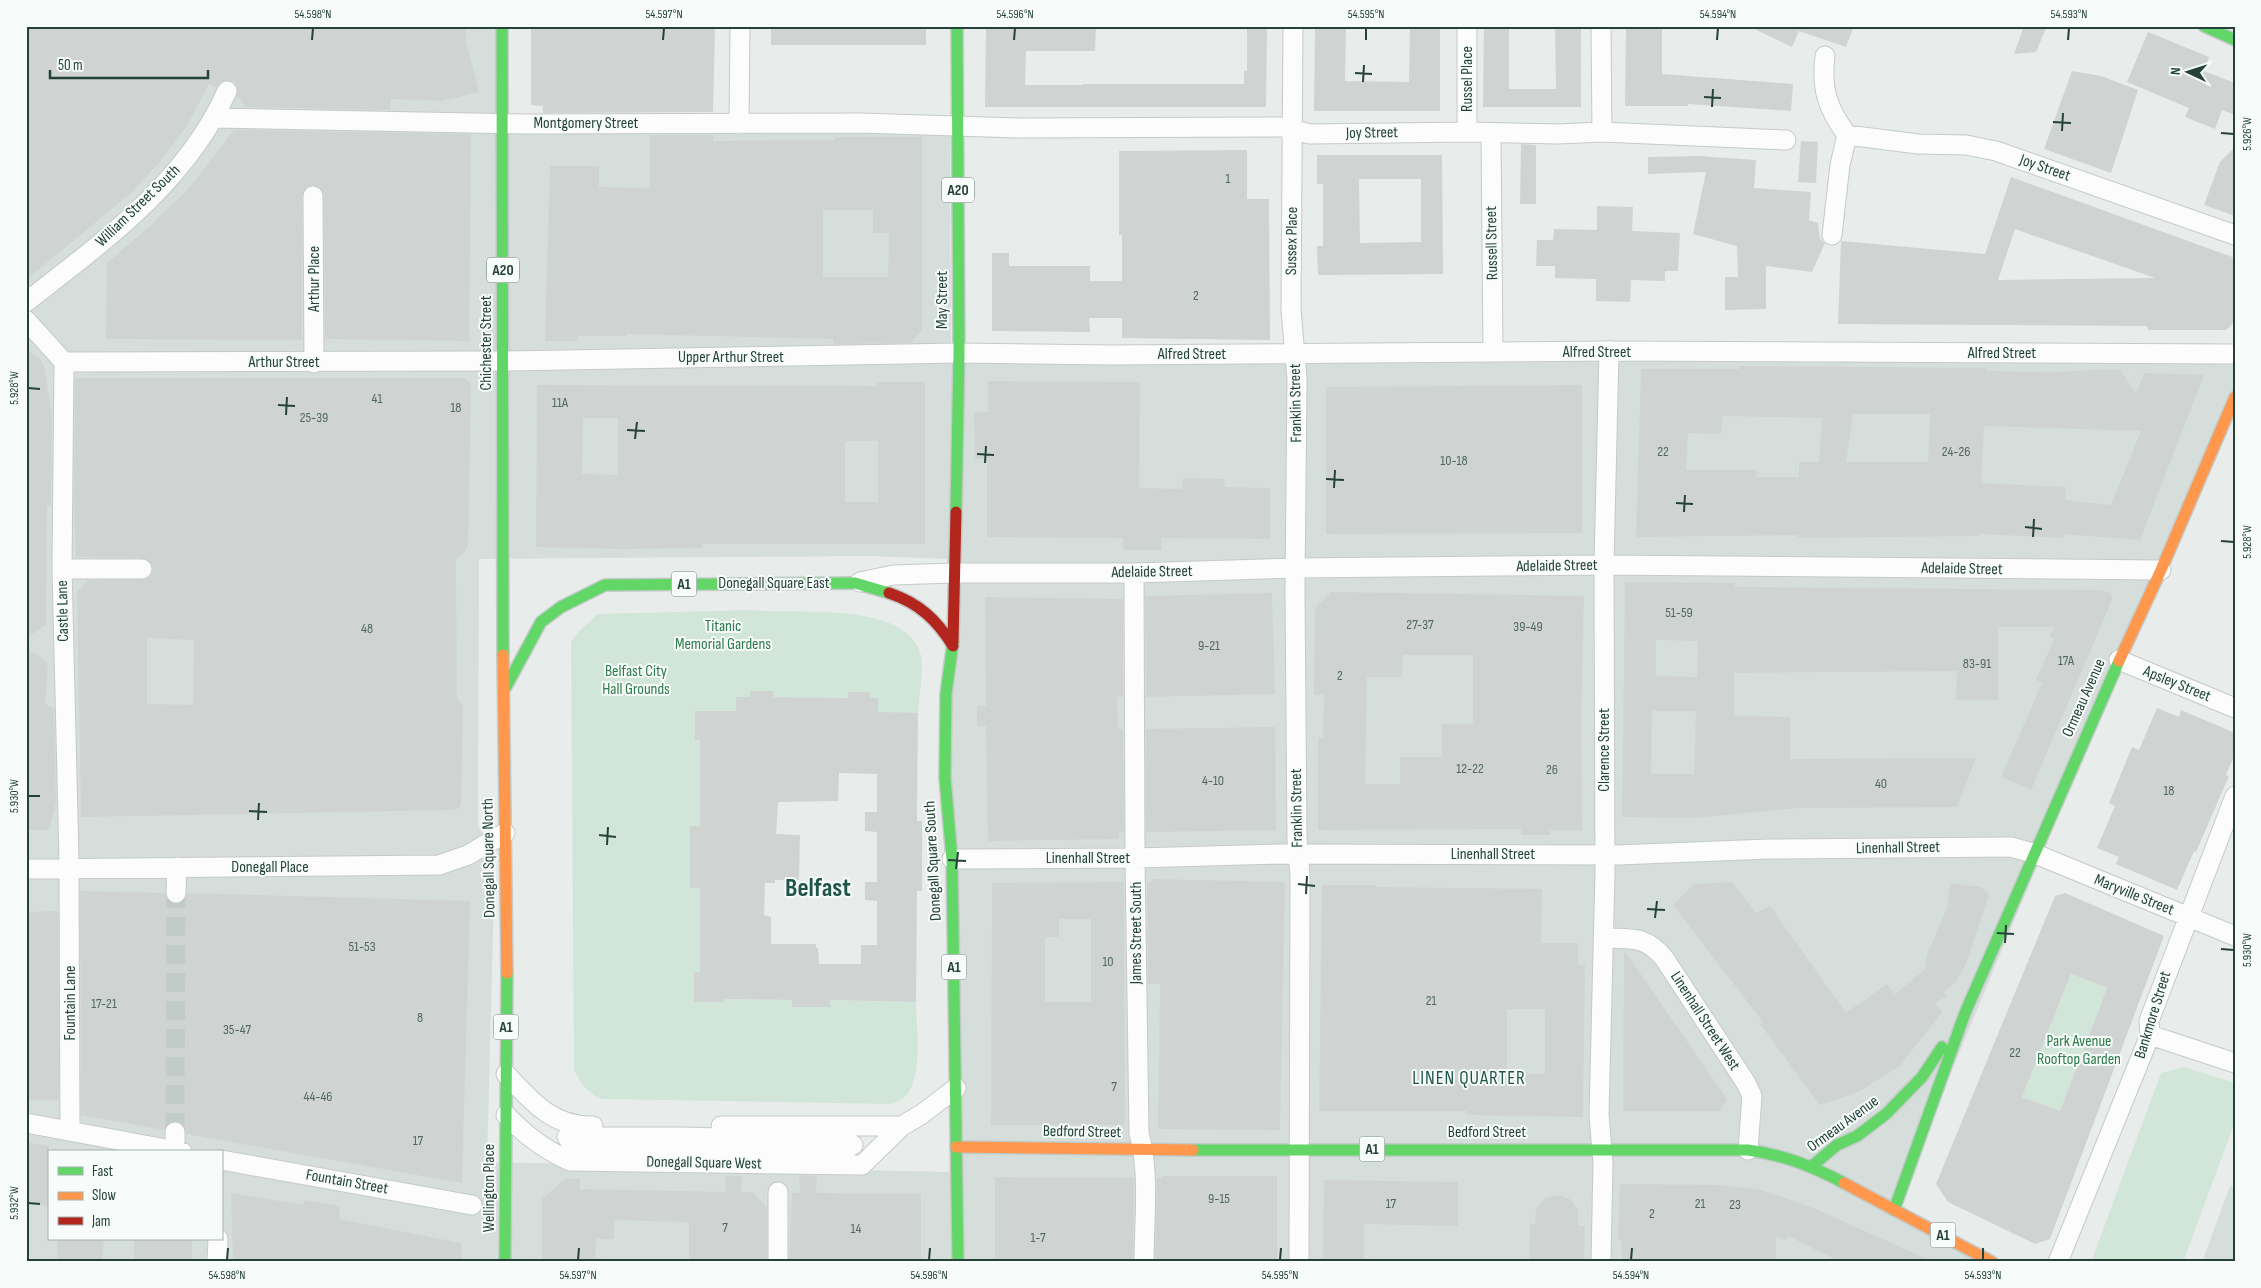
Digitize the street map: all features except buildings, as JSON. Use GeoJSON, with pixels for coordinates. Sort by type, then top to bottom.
{"type":"FeatureCollection","features":[{"type":"Feature","properties":{"kind":"main road","name":"Chichester Street"},"geometry":{"type":"LineString","coordinates":[[502,26],[503,600]]}},
{"type":"Feature","properties":{"kind":"main road","name":"May Street"},"geometry":{"type":"LineString","coordinates":[[954,573],[959,353],[957,26]]}},
{"type":"Feature","properties":{"kind":"main road"},"geometry":{"type":"LineString","coordinates":[[2204,26],[2235,40]]}},
{"type":"Feature","properties":{"kind":"main road","name":"Ormeau Avenue"},"geometry":{"type":"LineString","coordinates":[[1894,1210],[1965,1013],[2033,853],[2161,570],[2233,404]]}},
{"type":"Feature","properties":{"kind":"main road","name":"Donegall Square South"},"geometry":{"type":"LineString","coordinates":[[954,573],[953,646],[946,694],[945,769],[946,806],[952,859],[956,1147]]}},
{"type":"Feature","properties":{"kind":"main road","name":"Donegall Square East"},"geometry":{"type":"LineString","coordinates":[[504,690],[541,622],[562,607],[605,585],[855,583],[892,594],[923,609],[938,624],[953,646]]}},
{"type":"Feature","properties":{"kind":"main road","name":"Donegall Square North"},"geometry":{"type":"LineString","coordinates":[[503,600],[506,1115]]}},
{"type":"Feature","properties":{"kind":"main road","name":"Ormeau Avenue"},"geometry":{"type":"LineString","coordinates":[[1812,1166],[1837,1145],[1857,1136],[1886,1114],[1922,1077],[1965,1013]]}},
{"type":"Feature","properties":{"kind":"main road","name":"Wellington Place"},"geometry":{"type":"LineString","coordinates":[[505,1262],[506,1115]]}},
{"type":"Feature","properties":{"kind":"main road","name":"Bedford Street"},"geometry":{"type":"LineString","coordinates":[[956,1147],[1144,1150],[1299,1148],[1748,1150],[1769,1153],[1812,1166],[1992,1262]]}},
{"type":"Feature","properties":{"kind":"main road","name":"A1"},"geometry":{"type":"LineString","coordinates":[[956,1147],[958,1262]]}},
{"type":"Feature","properties":{"kind":"street"},"geometry":{"type":"LineString","coordinates":[[739,124],[740,26]]}},
{"type":"Feature","properties":{"kind":"street","name":"Sussex Place"},"geometry":{"type":"LineString","coordinates":[[1293,26],[1291,310],[1295,353]]}},
{"type":"Feature","properties":{"kind":"street","name":"Russel Place"},"geometry":{"type":"LineString","coordinates":[[1466,132],[1467,26]]}},
{"type":"Feature","properties":{"kind":"street"},"geometry":{"type":"LineString","coordinates":[[1602,26],[1602,132]]}},
{"type":"Feature","properties":{"kind":"street"},"geometry":{"type":"LineString","coordinates":[[1825,56],[1823,76],[1826,97],[1838,123],[1847,134],[1840,165],[1832,235]]}},
{"type":"Feature","properties":{"kind":"street","name":"William Street South"},"geometry":{"type":"LineString","coordinates":[[26,302],[94,249],[160,189],[190,154],[215,118],[227,91]]}},
{"type":"Feature","properties":{"kind":"street","name":"Montgomery Street"},"geometry":{"type":"LineString","coordinates":[[215,118],[502,123],[958,124]]}},
{"type":"Feature","properties":{"kind":"street","name":"Joy Street"},"geometry":{"type":"LineString","coordinates":[[958,124],[970,127],[1018,128],[1292,128],[1310,134],[1466,132],[1558,134],[1602,132],[1786,140]]}},
{"type":"Feature","properties":{"kind":"street","name":"Russell Street"},"geometry":{"type":"LineString","coordinates":[[1491,133],[1493,352]]}},
{"type":"Feature","properties":{"kind":"street","name":"Joy Street"},"geometry":{"type":"LineString","coordinates":[[1847,134],[1918,144],[1966,145],[1996,151],[2235,235]]}},
{"type":"Feature","properties":{"kind":"street","name":"Arthur Place"},"geometry":{"type":"LineString","coordinates":[[314,196],[314,362]]}},
{"type":"Feature","properties":{"kind":"street"},"geometry":{"type":"LineString","coordinates":[[26,320],[64,362]]}},
{"type":"Feature","properties":{"kind":"street","name":"Alfred Street"},"geometry":{"type":"LineString","coordinates":[[959,353],[1609,351],[2235,354]]}},
{"type":"Feature","properties":{"kind":"street","name":"Clarence Street"},"geometry":{"type":"LineString","coordinates":[[1600,1262],[1603,1163],[1599,1115],[1604,855],[1604,565],[1609,351]]}},
{"type":"Feature","properties":{"kind":"street","name":"Upper Arthur Street"},"geometry":{"type":"LineString","coordinates":[[503,361],[959,353]]}},
{"type":"Feature","properties":{"kind":"street","name":"Franklin Street"},"geometry":{"type":"LineString","coordinates":[[1295,353],[1295,568],[1300,914],[1299,1262]]}},
{"type":"Feature","properties":{"kind":"street","name":"Arthur Street"},"geometry":{"type":"LineString","coordinates":[[64,362],[503,361]]}},
{"type":"Feature","properties":{"kind":"street","name":"Castle Lane"},"geometry":{"type":"LineString","coordinates":[[64,362],[62,569],[69,869]]}},
{"type":"Feature","properties":{"kind":"street","name":"Adelaide Street"},"geometry":{"type":"LineString","coordinates":[[954,573],[1134,573],[1295,568],[1604,565],[2161,570]]}},
{"type":"Feature","properties":{"kind":"street"},"geometry":{"type":"LineString","coordinates":[[62,569],[142,569]]}},
{"type":"Feature","properties":{"kind":"street","name":"Donegall Square East"},"geometry":{"type":"LineString","coordinates":[[855,583],[893,576],[954,573]]}},
{"type":"Feature","properties":{"kind":"street","name":"James Street South"},"geometry":{"type":"LineString","coordinates":[[1134,573],[1134,858],[1139,1133],[1144,1150],[1144,1262]]}},
{"type":"Feature","properties":{"kind":"street","name":"Apsley Street"},"geometry":{"type":"LineString","coordinates":[[2119,660],[2235,708]]}},
{"type":"Feature","properties":{"kind":"street","name":"Bankmore Street"},"geometry":{"type":"LineString","coordinates":[[2058,1262],[2150,1035],[2148,1020],[2235,796]]}},
{"type":"Feature","properties":{"kind":"street","name":"Donegall Place"},"geometry":{"type":"LineString","coordinates":[[26,869],[439,865],[468,856],[505,833]]}},
{"type":"Feature","properties":{"kind":"street","name":"Linenhall Street"},"geometry":{"type":"LineString","coordinates":[[952,859],[1134,858],[1298,854],[1604,855],[1898,847],[2011,847],[2033,853]]}},
{"type":"Feature","properties":{"kind":"street","name":"Maryville Street"},"geometry":{"type":"LineString","coordinates":[[2033,853],[2235,936]]}},
{"type":"Feature","properties":{"kind":"street"},"geometry":{"type":"LineString","coordinates":[[176,893],[177,867]]}},
{"type":"Feature","properties":{"kind":"street","name":"Fountain Lane"},"geometry":{"type":"LineString","coordinates":[[69,869],[70,1130]]}},
{"type":"Feature","properties":{"kind":"street","name":"Linenhall Street West"},"geometry":{"type":"LineString","coordinates":[[1603,938],[1640,940],[1654,946],[1664,958],[1746,1083],[1752,1096],[1748,1150]]}},
{"type":"Feature","properties":{"kind":"street"},"geometry":{"type":"LineString","coordinates":[[2150,1035],[2235,1063]]}},
{"type":"Feature","properties":{"kind":"street"},"geometry":{"type":"LineString","coordinates":[[506,1074],[542,1110],[558,1120],[577,1126],[902,1126]]}},
{"type":"Feature","properties":{"kind":"street","name":"Donegall Square West"},"geometry":{"type":"LineString","coordinates":[[506,1115],[530,1139],[545,1149],[570,1161],[862,1165],[902,1126],[922,1114],[956,1088]]}},
{"type":"Feature","properties":{"kind":"street"},"geometry":{"type":"LineString","coordinates":[[26,1123],[173,1150]]}},
{"type":"Feature","properties":{"kind":"street"},"geometry":{"type":"LineString","coordinates":[[175,1132],[178,1150]]}},
{"type":"Feature","properties":{"kind":"street"},"geometry":{"type":"LineString","coordinates":[[566,1137],[680,1137],[836,1141],[853,1145],[844,1150],[574,1147],[566,1137]]}},
{"type":"Feature","properties":{"kind":"street","name":"Fountain Street"},"geometry":{"type":"LineString","coordinates":[[222,1160],[472,1205]]}},
{"type":"Feature","properties":{"kind":"street"},"geometry":{"type":"LineString","coordinates":[[778,1192],[778,1262]]}},
{"type":"Feature","properties":{"kind":"street"},"geometry":{"type":"LineString","coordinates":[[217,1262],[218,1240]]}},
{"type":"Feature","properties":{"kind":"shaded area"},"geometry":{"type":"Polygon","coordinates":[[[26,26],[502,26],[502,123],[950,130],[951,354],[2235,357],[2235,389],[1894,1210],[1992,1262],[26,1262],[26,26]],[[870,556],[479,559],[478,825],[495,856],[487,1162],[950,1172],[947,559],[870,556]]]}},
{"type":"Feature","properties":{"kind":"shaded area"},"geometry":{"type":"Polygon","coordinates":[[[2230,1186],[2235,1187],[2235,1262],[2202,1262],[2230,1186]]]}},
{"type":"Feature","properties":{"kind":"green space","name":"Belfast City Hall Grounds"},"geometry":{"type":"Polygon","coordinates":[[[751,610],[847,614],[873,618],[895,626],[912,638],[921,656],[922,676],[918,713],[878,715],[877,698],[737,697],[736,714],[724,711],[695,711],[695,740],[700,740],[700,826],[690,826],[700,888],[700,972],[694,972],[694,1002],[723,1002],[724,999],[792,1000],[793,1007],[830,1007],[830,1000],[916,1002],[918,1055],[916,1069],[909,1092],[897,1102],[890,1104],[603,1099],[586,1088],[574,1070],[571,642],[577,633],[598,614],[751,610]]]}},
{"type":"Feature","properties":{"kind":"green space","name":"Park Avenue Rooftop Garden"},"geometry":{"type":"Polygon","coordinates":[[[2071,974],[2107,988],[2060,1111],[2022,1097],[2071,974]]]}},
{"type":"Feature","properties":{"kind":"green space"},"geometry":{"type":"Polygon","coordinates":[[[2184,1067],[2232,1082],[2235,1086],[2235,1122],[2183,1262],[2091,1262],[2161,1073],[2184,1067]]]}},
{"type":"Feature","properties":{"kind":"tunnel"},"geometry":{"type":"LineString","coordinates":[[175,1132],[176,893]]}},
{"type":"Feature","properties":{"kind":"traffic: fast"},"geometry":{"type":"LineString","coordinates":[[502,26],[503,655]]}},
{"type":"Feature","properties":{"kind":"traffic: fast"},"geometry":{"type":"LineString","coordinates":[[956,512],[959,353],[957,26]]}},
{"type":"Feature","properties":{"kind":"traffic: fast"},"geometry":{"type":"LineString","coordinates":[[2204,26],[2235,40]]}},
{"type":"Feature","properties":{"kind":"traffic: fast"},"geometry":{"type":"LineString","coordinates":[[506,687],[541,622],[561,607],[605,585],[855,583],[889,593]]}},
{"type":"Feature","properties":{"kind":"traffic: fast"},"geometry":{"type":"LineString","coordinates":[[953,642],[946,694],[945,778],[952,859],[958,1262]]}},
{"type":"Feature","properties":{"kind":"traffic: fast"},"geometry":{"type":"LineString","coordinates":[[1894,1210],[1965,1013],[2119,661]]}},
{"type":"Feature","properties":{"kind":"traffic: fast"},"geometry":{"type":"LineString","coordinates":[[505,1262],[507,973]]}},
{"type":"Feature","properties":{"kind":"traffic: fast"},"geometry":{"type":"LineString","coordinates":[[1812,1166],[1837,1145],[1857,1136],[1886,1114],[1922,1077],[1942,1047]]}},
{"type":"Feature","properties":{"kind":"traffic: fast"},"geometry":{"type":"LineString","coordinates":[[1193,1150],[1748,1150],[1798,1162],[1844,1183]]}},
{"type":"Feature","properties":{"kind":"traffic: slow"},"geometry":{"type":"LineString","coordinates":[[2119,661],[2161,570],[2235,397]]}},
{"type":"Feature","properties":{"kind":"traffic: slow"},"geometry":{"type":"LineString","coordinates":[[503,655],[507,973]]}},
{"type":"Feature","properties":{"kind":"traffic: slow"},"geometry":{"type":"LineString","coordinates":[[956,1147],[1193,1150]]}},
{"type":"Feature","properties":{"kind":"traffic: slow"},"geometry":{"type":"LineString","coordinates":[[1844,1183],[1992,1262]]}},
{"type":"Feature","properties":{"kind":"traffic: jam"},"geometry":{"type":"LineString","coordinates":[[953,642],[956,512]]}},
{"type":"Feature","properties":{"kind":"traffic: jam"},"geometry":{"type":"LineString","coordinates":[[889,593],[918,607],[934,620],[953,646]]}},
{"type":"Feature","properties":{"kind":"district","name":"Belfast"},"geometry":{"type":"Point","coordinates":[818,888]}},
{"type":"Feature","properties":{"kind":"district","name":"LINEN QUARTER"},"geometry":{"type":"Point","coordinates":[1469,1078]}},
{"type":"Feature","properties":{"kind":"park label","name":"Titanic Memorial Gardens"},"geometry":{"type":"Point","coordinates":[723,635]}}]}
